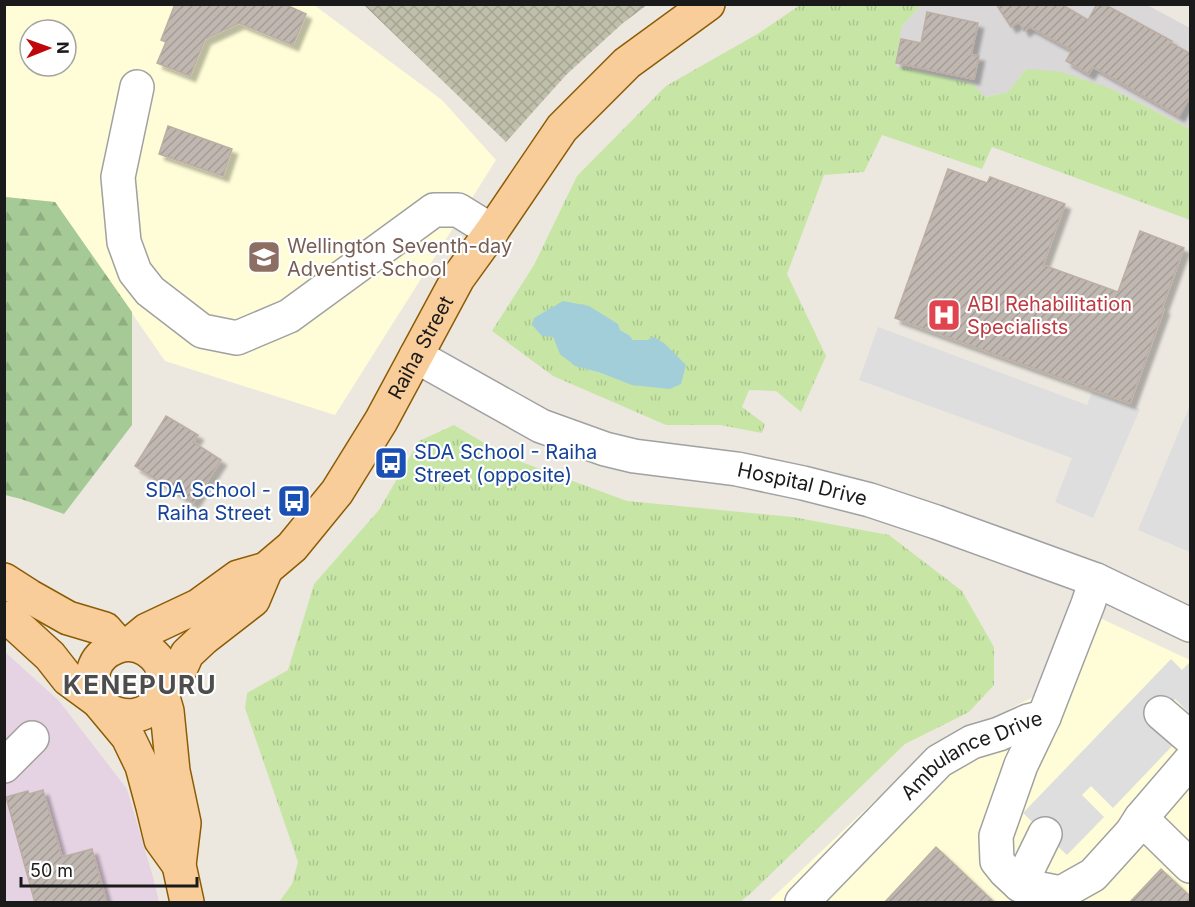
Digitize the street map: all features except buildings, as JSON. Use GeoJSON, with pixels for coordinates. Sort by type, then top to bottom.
{"type":"FeatureCollection","features":[{"type":"Feature","properties":{"kind":"main road","name":"Raiha Street"},"geometry":{"type":"LineString","coordinates":[[125,645],[147,630],[198,606],[238,577],[266,569],[292,547],[337,492],[381,421],[458,278],[562,128],[627,63],[708,4]]}},
{"type":"Feature","properties":{"kind":"main road","name":"Raiha Street"},"geometry":{"type":"LineString","coordinates":[[163,689],[179,672],[187,654],[253,600],[266,569]]}},
{"type":"Feature","properties":{"kind":"main road"},"geometry":{"type":"LineString","coordinates":[[4,580],[68,618],[105,629],[125,645]]}},
{"type":"Feature","properties":{"kind":"main road"},"geometry":{"type":"LineString","coordinates":[[4,618],[15,624],[51,656],[68,679],[116,715],[127,717],[148,711],[156,704],[163,689]]}},
{"type":"Feature","properties":{"kind":"main road"},"geometry":{"type":"LineString","coordinates":[[179,865],[161,840],[142,766],[128,737],[93,691],[94,668],[100,658],[108,650],[125,645],[142,647],[152,653],[164,673],[163,689],[173,771],[184,823],[179,865],[187,903]]}},
{"type":"Feature","properties":{"kind":"street"},"geometry":{"type":"LineString","coordinates":[[137,87],[118,177],[124,242],[135,272],[150,291],[202,331],[237,338],[289,316],[434,210],[458,210],[492,231]]}},
{"type":"Feature","properties":{"kind":"street","name":"Hospital Drive"},"geometry":{"type":"LineString","coordinates":[[416,356],[541,426],[605,449],[657,459],[748,471],[870,500],[1096,580],[1190,621]]}},
{"type":"Feature","properties":{"kind":"street","name":"Ambulance Drive"},"geometry":{"type":"LineString","coordinates":[[802,903],[939,761],[972,742],[1044,717],[1096,580]]}},
{"type":"Feature","properties":{"kind":"street"},"geometry":{"type":"LineString","coordinates":[[1161,713],[1191,738]]}},
{"type":"Feature","properties":{"kind":"street"},"geometry":{"type":"LineString","coordinates":[[1044,717],[1021,765],[996,836],[997,861],[1020,885],[1062,893],[1093,875],[1191,761]]}},
{"type":"Feature","properties":{"kind":"street"},"geometry":{"type":"LineString","coordinates":[[4,766],[32,738]]}},
{"type":"Feature","properties":{"kind":"street"},"geometry":{"type":"LineString","coordinates":[[1141,818],[1191,866]]}},
{"type":"Feature","properties":{"kind":"street"},"geometry":{"type":"LineString","coordinates":[[1020,885],[1045,834]]}},
{"type":"Feature","properties":{"kind":"shaded area","name":"Wellington Seventh-day Adventist School"},"geometry":{"type":"Polygon","coordinates":[[[5,5],[314,5],[442,100],[496,160],[335,415],[165,361],[55,202],[5,197],[5,5]]]}},
{"type":"Feature","properties":{"kind":"shaded area"},"geometry":{"type":"Polygon","coordinates":[[[364,5],[647,5],[623,23],[566,75],[506,142],[364,5]]]}},
{"type":"Feature","properties":{"kind":"shaded area"},"geometry":{"type":"Polygon","coordinates":[[[921,5],[1147,5],[1190,28],[1190,129],[1112,89],[1026,69],[1008,92],[984,97],[894,66],[902,26],[921,5]]]}},
{"type":"Feature","properties":{"kind":"shaded area"},"geometry":{"type":"Polygon","coordinates":[[[878,327],[1087,405],[1092,392],[1140,409],[1093,518],[1055,502],[1072,458],[859,380],[878,327]]]}},
{"type":"Feature","properties":{"kind":"shaded area"},"geometry":{"type":"Polygon","coordinates":[[[1190,405],[1190,552],[1138,530],[1190,405]]]}},
{"type":"Feature","properties":{"kind":"shaded area"},"geometry":{"type":"Polygon","coordinates":[[[1072,605],[1190,660],[1190,902],[768,902],[926,752],[1037,695],[1072,605]]]}},
{"type":"Feature","properties":{"kind":"shaded area"},"geometry":{"type":"Polygon","coordinates":[[[4,651],[59,701],[127,789],[159,902],[5,902],[4,651]]]}},
{"type":"Feature","properties":{"kind":"shaded area"},"geometry":{"type":"Polygon","coordinates":[[[1171,659],[1182,670],[1190,662],[1190,714],[1175,699],[1152,723],[1174,744],[1113,808],[1091,786],[1082,795],[1104,817],[1067,855],[1023,813],[1171,659]]]}},
{"type":"Feature","properties":{"kind":"green space"},"geometry":{"type":"Polygon","coordinates":[[[800,5],[921,5],[902,26],[895,66],[973,84],[985,97],[1008,92],[1026,69],[1062,72],[1112,89],[1190,129],[1190,220],[992,147],[982,169],[882,135],[864,172],[824,175],[787,274],[826,356],[801,412],[776,391],[749,390],[742,407],[765,424],[762,433],[720,425],[666,425],[553,376],[492,331],[534,265],[577,176],[666,86],[759,33],[800,5]],[[532,325],[542,335],[553,337],[566,359],[571,363],[601,373],[648,340],[633,340],[620,330],[532,325]]]}},
{"type":"Feature","properties":{"kind":"green space"},"geometry":{"type":"Polygon","coordinates":[[[5,197],[55,202],[132,312],[132,425],[64,514],[5,495],[5,197]]]}},
{"type":"Feature","properties":{"kind":"green space"},"geometry":{"type":"Polygon","coordinates":[[[454,425],[508,457],[627,501],[793,517],[889,535],[962,591],[994,647],[994,685],[969,712],[905,744],[740,902],[279,902],[292,884],[298,862],[245,708],[247,693],[288,670],[314,584],[379,510],[419,441],[454,425]]]}},
{"type":"Feature","properties":{"kind":"water"},"geometry":{"type":"Polygon","coordinates":[[[563,301],[589,306],[618,324],[620,330],[633,340],[647,340],[653,337],[664,343],[686,365],[681,384],[670,389],[632,385],[575,366],[560,354],[553,337],[542,336],[532,325],[534,318],[563,301]]]}},
{"type":"Feature","properties":{"kind":"place","name":"Wellington Seventh-day Adventist School"},"geometry":{"type":"Point","coordinates":[264,257]}},
{"type":"Feature","properties":{"kind":"place","name":"ABI Rehabilitation Specialists"},"geometry":{"type":"Point","coordinates":[944,315]}},
{"type":"Feature","properties":{"kind":"place","name":"SDA School - Raiha Street (opposite)"},"geometry":{"type":"Point","coordinates":[391,463]}},
{"type":"Feature","properties":{"kind":"place","name":"SDA School - Raiha Street"},"geometry":{"type":"Point","coordinates":[294,501]}},
{"type":"Feature","properties":{"kind":"district","name":"KENEPURU"},"geometry":{"type":"Point","coordinates":[140,685]}}]}
